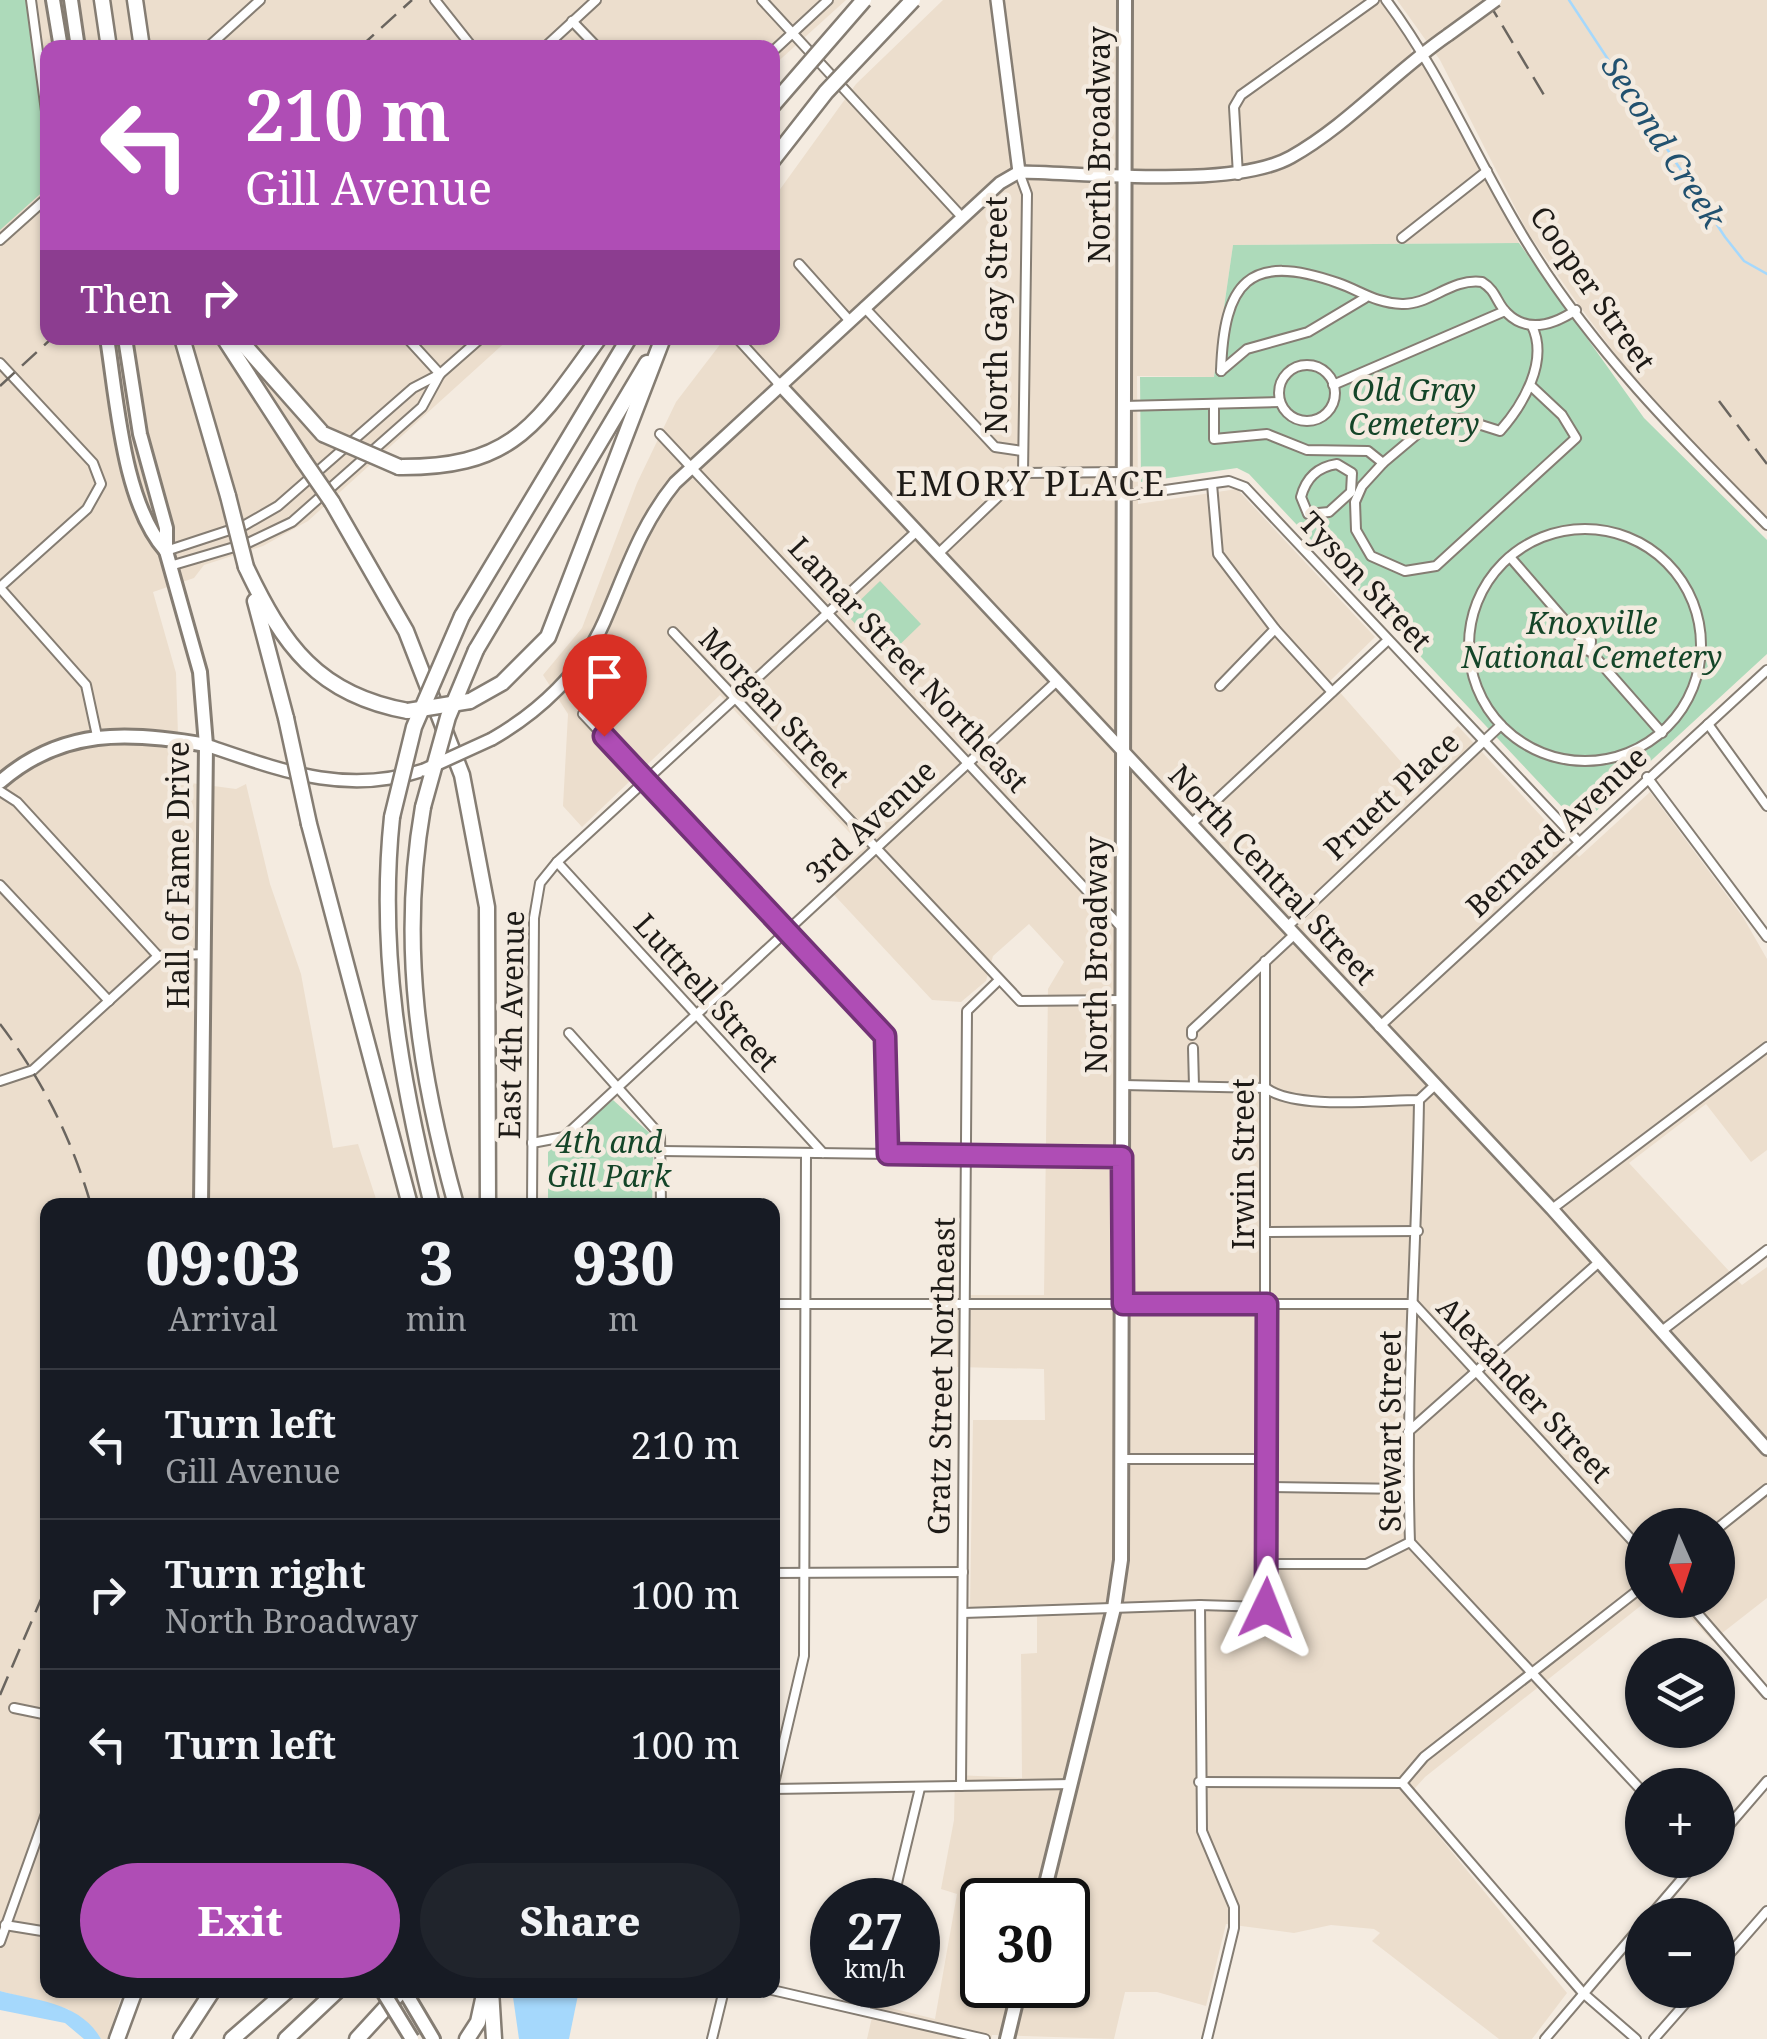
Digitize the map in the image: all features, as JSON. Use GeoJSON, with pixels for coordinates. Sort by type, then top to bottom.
{"type":"FeatureCollection","features":[{"type":"Feature","properties":{"kind":"highway"},"geometry":{"type":"LineString","coordinates":[[102,0],[108,40]]}},
{"type":"Feature","properties":{"kind":"highway"},"geometry":{"type":"LineString","coordinates":[[138,0],[141,40]]}},
{"type":"Feature","properties":{"kind":"highway"},"geometry":{"type":"LineString","coordinates":[[780,97],[864,0]]}},
{"type":"Feature","properties":{"kind":"highway"},"geometry":{"type":"LineString","coordinates":[[780,151],[826,92],[914,0]]}},
{"type":"Feature","properties":{"kind":"highway"},"geometry":{"type":"LineString","coordinates":[[184,345],[228,496],[286,718],[309,824],[408,1198]]}},
{"type":"Feature","properties":{"kind":"highway"},"geometry":{"type":"LineString","coordinates":[[229,345],[332,502],[406,632],[462,775],[487,906],[488,1198]]}},
{"type":"Feature","properties":{"kind":"highway"},"geometry":{"type":"LineString","coordinates":[[244,345],[324,434],[399,467],[446,468],[482,458],[522,436],[541,418],[594,345]]}},
{"type":"Feature","properties":{"kind":"highway"},"geometry":{"type":"LineString","coordinates":[[430,1198],[403,1088],[391,1002],[385,938],[392,817],[414,727],[462,616],[625,345]]}},
{"type":"Feature","properties":{"kind":"highway"},"geometry":{"type":"LineString","coordinates":[[454,1198],[428,1106],[410,967],[410,908],[423,807],[448,718],[476,650],[659,345]]}},
{"type":"Feature","properties":{"kind":"highway"},"geometry":{"type":"LineString","coordinates":[[246,566],[272,622],[298,655],[348,695],[408,711],[470,700],[502,683],[548,637],[660,345]]}},
{"type":"Feature","properties":{"kind":"highway"},"geometry":{"type":"LineString","coordinates":[[118,2039],[132,1998]]}},
{"type":"Feature","properties":{"kind":"highway"},"geometry":{"type":"LineString","coordinates":[[181,2039],[208,1998]]}},
{"type":"Feature","properties":{"kind":"highway"},"geometry":{"type":"LineString","coordinates":[[232,2039],[279,1998]]}},
{"type":"Feature","properties":{"kind":"highway"},"geometry":{"type":"LineString","coordinates":[[286,2039],[330,1998]]}},
{"type":"Feature","properties":{"kind":"highway"},"geometry":{"type":"LineString","coordinates":[[357,2039],[395,1998]]}},
{"type":"Feature","properties":{"kind":"highway"},"geometry":{"type":"LineString","coordinates":[[467,2039],[478,2022],[486,1998]]}},
{"type":"Feature","properties":{"kind":"highway"},"geometry":{"type":"LineString","coordinates":[[489,1998],[494,2039]]}},
{"type":"Feature","properties":{"kind":"main road"},"geometry":{"type":"LineString","coordinates":[[53,0],[60,40]]}},
{"type":"Feature","properties":{"kind":"main road"},"geometry":{"type":"LineString","coordinates":[[71,0],[77,40]]}},
{"type":"Feature","properties":{"kind":"main road","name":"North Gay Street"},"geometry":{"type":"LineString","coordinates":[[997,0],[1019,172]]}},
{"type":"Feature","properties":{"kind":"main road","name":"North Broadway"},"geometry":{"type":"LineString","coordinates":[[1048,1878],[1114,1608],[1121,1560],[1125,0]]}},
{"type":"Feature","properties":{"kind":"main road"},"geometry":{"type":"LineString","coordinates":[[0,782],[48,750],[97,736],[126,733],[206,744],[334,782],[384,781],[424,770],[492,739],[534,711],[568,678],[599,633],[640,532],[692,466],[961,216],[1019,172],[1238,174],[1262,170],[1300,152],[1424,51],[1496,0]]}},
{"type":"Feature","properties":{"kind":"main road","name":"Hall of Fame Drive"},"geometry":{"type":"LineString","coordinates":[[109,345],[136,490],[149,532],[166,551]]}},
{"type":"Feature","properties":{"kind":"main road","name":"Hall of Fame Drive"},"geometry":{"type":"LineString","coordinates":[[126,345],[140,434],[166,528],[166,551],[200,672],[206,744],[201,1198]]}},
{"type":"Feature","properties":{"kind":"main road","name":"North Central Street"},"geometry":{"type":"LineString","coordinates":[[779,384],[1292,930],[1378,1028],[1552,1209],[1767,1449]]}},
{"type":"Feature","properties":{"kind":"main road"},"geometry":{"type":"LineString","coordinates":[[387,1998],[412,2039]]}},
{"type":"Feature","properties":{"kind":"main road"},"geometry":{"type":"LineString","coordinates":[[408,1998],[433,2039]]}},
{"type":"Feature","properties":{"kind":"main road"},"geometry":{"type":"LineString","coordinates":[[1006,2039],[1014,2008]]}},
{"type":"Feature","properties":{"kind":"street"},"geometry":{"type":"LineString","coordinates":[[32,0],[40,63]]}},
{"type":"Feature","properties":{"kind":"street"},"geometry":{"type":"LineString","coordinates":[[216,40],[260,0]]}},
{"type":"Feature","properties":{"kind":"street"},"geometry":{"type":"LineString","coordinates":[[436,0],[467,40]]}},
{"type":"Feature","properties":{"kind":"street"},"geometry":{"type":"LineString","coordinates":[[552,40],[596,0]]}},
{"type":"Feature","properties":{"kind":"street"},"geometry":{"type":"LineString","coordinates":[[762,0],[961,216]]}},
{"type":"Feature","properties":{"kind":"street"},"geometry":{"type":"LineString","coordinates":[[780,44],[828,0]]}},
{"type":"Feature","properties":{"kind":"street"},"geometry":{"type":"LineString","coordinates":[[1238,174],[1234,107],[1240,94],[1374,0]]}},
{"type":"Feature","properties":{"kind":"street","name":"Cooper Street"},"geometry":{"type":"LineString","coordinates":[[1386,0],[1424,51],[1532,251],[1645,402],[1767,525]]}},
{"type":"Feature","properties":{"kind":"street"},"geometry":{"type":"LineString","coordinates":[[572,21],[590,40]]}},
{"type":"Feature","properties":{"kind":"street"},"geometry":{"type":"LineString","coordinates":[[1402,238],[1487,171]]}},
{"type":"Feature","properties":{"kind":"street","name":"North Gay Street"},"geometry":{"type":"LineString","coordinates":[[1019,172],[1027,194],[1023,472]]}},
{"type":"Feature","properties":{"kind":"street"},"geometry":{"type":"LineString","coordinates":[[0,240],[40,204]]}},
{"type":"Feature","properties":{"kind":"street"},"geometry":{"type":"LineString","coordinates":[[799,264],[850,320]]}},
{"type":"Feature","properties":{"kind":"street"},"geometry":{"type":"LineString","coordinates":[[1365,298],[1345,306],[1308,332],[1246,349],[1221,371],[1231,301],[1240,286],[1256,275],[1284,270],[1345,286],[1365,298],[1413,303],[1456,284],[1476,281],[1498,295],[1505,311],[1532,326],[1558,322],[1576,310]]}},
{"type":"Feature","properties":{"kind":"street"},"geometry":{"type":"LineString","coordinates":[[863,306],[995,447],[1022,451]]}},
{"type":"Feature","properties":{"kind":"street"},"geometry":{"type":"LineString","coordinates":[[1334,385],[1505,311]]}},
{"type":"Feature","properties":{"kind":"street"},"geometry":{"type":"LineString","coordinates":[[1530,384],[1562,416],[1576,438],[1436,566],[1404,571],[1371,556],[1356,530],[1354,494],[1349,468],[1326,465],[1306,484],[1301,504],[1308,514],[1323,514],[1354,494],[1383,462],[1420,431],[1448,420],[1471,421],[1498,433],[1516,412],[1530,384],[1538,345],[1532,326]]}},
{"type":"Feature","properties":{"kind":"street"},"geometry":{"type":"LineString","coordinates":[[413,345],[440,374]]}},
{"type":"Feature","properties":{"kind":"street"},"geometry":{"type":"LineString","coordinates":[[166,551],[245,525],[278,506],[413,388],[440,374],[472,345]]}},
{"type":"Feature","properties":{"kind":"street","name":"North Central Street"},"geometry":{"type":"LineString","coordinates":[[743,345],[779,384]]}},
{"type":"Feature","properties":{"kind":"street"},"geometry":{"type":"LineString","coordinates":[[0,363],[93,463],[100,484],[86,510],[0,587],[86,686],[97,736]]}},
{"type":"Feature","properties":{"kind":"street"},"geometry":{"type":"LineString","coordinates":[[1298,366],[1323,371],[1334,385],[1329,410],[1315,420],[1290,416],[1280,402],[1280,384],[1298,366]]}},
{"type":"Feature","properties":{"kind":"street"},"geometry":{"type":"LineString","coordinates":[[170,566],[248,543],[292,522],[422,407],[440,374]]}},
{"type":"Feature","properties":{"kind":"street"},"geometry":{"type":"LineString","coordinates":[[1124,406],[1280,402]]}},
{"type":"Feature","properties":{"kind":"street"},"geometry":{"type":"LineString","coordinates":[[1214,406],[1214,440],[1267,434],[1306,450],[1368,451],[1383,462]]}},
{"type":"Feature","properties":{"kind":"street","name":"Lamar Street Northeast"},"geometry":{"type":"LineString","coordinates":[[660,434],[1121,928]]}},
{"type":"Feature","properties":{"kind":"street"},"geometry":{"type":"LineString","coordinates":[[939,553],[1023,472],[1123,472]]}},
{"type":"Feature","properties":{"kind":"street","name":"Tyson Street"},"geometry":{"type":"LineString","coordinates":[[1123,496],[1238,481],[1245,486],[1578,842]]}},
{"type":"Feature","properties":{"kind":"street"},"geometry":{"type":"LineString","coordinates":[[1212,484],[1218,554],[1275,629],[1332,692]]}},
{"type":"Feature","properties":{"kind":"street"},"geometry":{"type":"LineString","coordinates":[[1591,530],[1633,540],[1669,565],[1697,614],[1701,657],[1688,698],[1662,732],[1615,758],[1580,761],[1545,754],[1501,725],[1475,681],[1470,630],[1488,582],[1510,557],[1548,536],[1591,530]]}},
{"type":"Feature","properties":{"kind":"street","name":"East 4th Avenue"},"geometry":{"type":"LineString","coordinates":[[532,1198],[534,904],[540,883],[557,862],[917,531]]}},
{"type":"Feature","properties":{"kind":"street"},"geometry":{"type":"LineString","coordinates":[[1510,557],[1581,639],[1580,649],[1590,651],[1662,732]]}},
{"type":"Feature","properties":{"kind":"street"},"geometry":{"type":"LineString","coordinates":[[1220,686],[1275,629]]}},
{"type":"Feature","properties":{"kind":"street","name":"Morgan Street"},"geometry":{"type":"LineString","coordinates":[[673,632],[1020,1001],[1122,1000]]}},
{"type":"Feature","properties":{"kind":"street"},"geometry":{"type":"LineString","coordinates":[[1192,824],[1388,640]]}},
{"type":"Feature","properties":{"kind":"street","name":"Bernard Avenue"},"geometry":{"type":"LineString","coordinates":[[1378,1028],[1767,670]]}},
{"type":"Feature","properties":{"kind":"street","name":"3rd Avenue"},"geometry":{"type":"LineString","coordinates":[[532,1143],[564,1137],[1058,681]]}},
{"type":"Feature","properties":{"kind":"street"},"geometry":{"type":"LineString","coordinates":[[584,714],[885,1036],[888,1154]]}},
{"type":"Feature","properties":{"kind":"street"},"geometry":{"type":"LineString","coordinates":[[1708,724],[1767,806]]}},
{"type":"Feature","properties":{"kind":"street","name":"Pruett Place"},"geometry":{"type":"LineString","coordinates":[[1192,1035],[1292,930],[1501,725]]}},
{"type":"Feature","properties":{"kind":"street"},"geometry":{"type":"LineString","coordinates":[[1647,777],[1767,937]]}},
{"type":"Feature","properties":{"kind":"street"},"geometry":{"type":"LineString","coordinates":[[0,790],[17,802],[158,956]]}},
{"type":"Feature","properties":{"kind":"street","name":"Luttrell Street"},"geometry":{"type":"LineString","coordinates":[[557,862],[823,1153]]}},
{"type":"Feature","properties":{"kind":"street"},"geometry":{"type":"LineString","coordinates":[[0,885],[109,1001]]}},
{"type":"Feature","properties":{"kind":"street"},"geometry":{"type":"LineString","coordinates":[[0,1081],[33,1070],[158,956],[204,954]]}},
{"type":"Feature","properties":{"kind":"street","name":"Irwin Street"},"geometry":{"type":"LineString","coordinates":[[1200,1605],[1266,1608],[1265,960]]}},
{"type":"Feature","properties":{"kind":"street","name":"Gratz Street Northeast"},"geometry":{"type":"LineString","coordinates":[[961,1786],[967,1011],[1000,980]]}},
{"type":"Feature","properties":{"kind":"street"},"geometry":{"type":"LineString","coordinates":[[569,1033],[660,1135],[660,1198]]}},
{"type":"Feature","properties":{"kind":"street"},"geometry":{"type":"LineString","coordinates":[[1552,1209],[1767,1047]]}},
{"type":"Feature","properties":{"kind":"street"},"geometry":{"type":"LineString","coordinates":[[1193,1048],[1194,1086]]}},
{"type":"Feature","properties":{"kind":"street"},"geometry":{"type":"LineString","coordinates":[[1123,1085],[1266,1088],[1278,1098],[1418,1100],[1434,1086]]}},
{"type":"Feature","properties":{"kind":"street","name":"Stewart Street"},"geometry":{"type":"LineString","coordinates":[[1418,1100],[1418,1231],[1408,1432],[1410,1542],[1625,1773]]}},
{"type":"Feature","properties":{"kind":"street"},"geometry":{"type":"LineString","coordinates":[[660,1151],[1122,1157]]}},
{"type":"Feature","properties":{"kind":"street"},"geometry":{"type":"LineString","coordinates":[[780,1761],[804,1656],[806,1153]]}},
{"type":"Feature","properties":{"kind":"street"},"geometry":{"type":"LineString","coordinates":[[1267,1232],[1418,1231]]}},
{"type":"Feature","properties":{"kind":"street"},"geometry":{"type":"LineString","coordinates":[[1664,1330],[1767,1250]]}},
{"type":"Feature","properties":{"kind":"street"},"geometry":{"type":"LineString","coordinates":[[1408,1432],[1598,1263]]}},
{"type":"Feature","properties":{"kind":"street"},"geometry":{"type":"LineString","coordinates":[[780,1304],[1414,1304]]}},
{"type":"Feature","properties":{"kind":"street","name":"Alexander Street"},"geometry":{"type":"LineString","coordinates":[[1414,1304],[1625,1533]]}},
{"type":"Feature","properties":{"kind":"street"},"geometry":{"type":"LineString","coordinates":[[1120,1458],[1266,1459]]}},
{"type":"Feature","properties":{"kind":"street"},"geometry":{"type":"LineString","coordinates":[[1266,1487],[1408,1489]]}},
{"type":"Feature","properties":{"kind":"street"},"geometry":{"type":"LineString","coordinates":[[1735,1514],[1767,1489]]}},
{"type":"Feature","properties":{"kind":"street"},"geometry":{"type":"LineString","coordinates":[[1268,1564],[1366,1564],[1410,1542]]}},
{"type":"Feature","properties":{"kind":"street"},"geometry":{"type":"LineString","coordinates":[[780,1572],[963,1572]]}},
{"type":"Feature","properties":{"kind":"street"},"geometry":{"type":"LineString","coordinates":[[1199,1782],[1402,1782],[1424,1757],[1625,1601]]}},
{"type":"Feature","properties":{"kind":"street"},"geometry":{"type":"LineString","coordinates":[[963,1613],[1200,1605],[1202,1832],[1234,1907],[1234,1928],[1206,2039]]}},
{"type":"Feature","properties":{"kind":"street"},"geometry":{"type":"LineString","coordinates":[[1702,1618],[1767,1694]]}},
{"type":"Feature","properties":{"kind":"street"},"geometry":{"type":"LineString","coordinates":[[14,1708],[40,1713]]}},
{"type":"Feature","properties":{"kind":"street"},"geometry":{"type":"LineString","coordinates":[[1735,1818],[1767,1781]]}},
{"type":"Feature","properties":{"kind":"street"},"geometry":{"type":"LineString","coordinates":[[1402,1782],[1584,1993],[1636,2039]]}},
{"type":"Feature","properties":{"kind":"street"},"geometry":{"type":"LineString","coordinates":[[780,1791],[1072,1784]]}},
{"type":"Feature","properties":{"kind":"street"},"geometry":{"type":"LineString","coordinates":[[898,1878],[920,1788]]}},
{"type":"Feature","properties":{"kind":"street"},"geometry":{"type":"LineString","coordinates":[[0,1942],[40,1830]]}},
{"type":"Feature","properties":{"kind":"street"},"geometry":{"type":"LineString","coordinates":[[1666,1898],[1683,1878]]}},
{"type":"Feature","properties":{"kind":"street"},"geometry":{"type":"LineString","coordinates":[[1735,1948],[1767,1911]]}},
{"type":"Feature","properties":{"kind":"street"},"geometry":{"type":"LineString","coordinates":[[5,1926],[40,1931]]}},
{"type":"Feature","properties":{"kind":"street"},"geometry":{"type":"LineString","coordinates":[[1544,2039],[1625,1945]]}},
{"type":"Feature","properties":{"kind":"street"},"geometry":{"type":"LineString","coordinates":[[780,1992],[985,2039]]}},
{"type":"Feature","properties":{"kind":"street"},"geometry":{"type":"LineString","coordinates":[[712,2039],[722,1998]]}},
{"type":"Feature","properties":{"kind":"street"},"geometry":{"type":"LineString","coordinates":[[1654,2039],[1682,2008]]}},
{"type":"Feature","properties":{"kind":"shaded area"},"geometry":{"type":"Polygon","coordinates":[[[0,0],[846,0],[780,60],[780,40],[40,40],[40,345],[502,345],[308,521],[263,546],[204,565],[194,578],[153,592],[176,673],[179,766],[191,783],[236,789],[246,784],[270,884],[301,974],[333,1148],[358,1144],[376,1198],[40,1198],[40,1998],[121,1998],[108,2039],[101,2039],[68,2009],[0,1991],[0,0]]]}},
{"type":"Feature","properties":{"kind":"shaded area"},"geometry":{"type":"Polygon","coordinates":[[[943,0],[1383,0],[1413,42],[1411,52],[1429,70],[1519,243],[1233,245],[1214,377],[1137,376],[1138,504],[1237,489],[1375,637],[1330,681],[1410,772],[1458,726],[1579,857],[1650,792],[1743,917],[1767,959],[1767,1150],[1751,1162],[1706,1104],[1629,1163],[1742,1285],[1767,1267],[1767,1598],[1716,1638],[1709,1638],[1691,1618],[1735,1618],[1735,1508],[1625,1508],[1625,1618],[1425,1777],[1407,1797],[1567,1993],[1532,2039],[1499,2039],[1372,1941],[1380,1933],[1374,1929],[1331,1925],[1294,1933],[1226,1924],[1206,2006],[1157,1992],[1125,1992],[1114,2039],[992,2035],[991,2039],[867,2039],[874,2008],[891,2008],[935,2019],[940,2008],[957,1894],[941,1889],[954,1820],[955,1775],[1022,1778],[1021,1654],[1037,1653],[1037,1608],[970,1608],[973,1420],[1045,1420],[1044,1369],[957,1367],[957,1295],[1044,1295],[1048,989],[1064,962],[1029,924],[993,956],[986,981],[961,1002],[932,1000],[824,884],[864,848],[720,695],[582,827],[563,806],[568,714],[543,675],[582,628],[637,483],[676,402],[720,345],[780,345],[780,189],[856,84],[943,0]]]}},
{"type":"Feature","properties":{"kind":"shaded area"},"geometry":{"type":"Polygon","coordinates":[[[1397,0],[1767,0],[1767,518],[1650,401],[1578,304],[1528,233],[1440,60],[1397,0]]]}},
{"type":"Feature","properties":{"kind":"green space"},"geometry":{"type":"Polygon","coordinates":[[[0,0],[26,0],[40,101],[40,194],[0,230],[0,0]]]}},
{"type":"Feature","properties":{"kind":"green space"},"geometry":{"type":"Polygon","coordinates":[[[1519,243],[1644,418],[1767,540],[1767,654],[1580,826],[1249,474],[1237,468],[1141,482],[1140,377],[1214,377],[1233,245],[1519,243]]]}},
{"type":"Feature","properties":{"kind":"green space"},"geometry":{"type":"Polygon","coordinates":[[[880,581],[921,624],[887,657],[846,614],[880,581]]]}},
{"type":"Feature","properties":{"kind":"green space","name":"4th and Gill Park"},"geometry":{"type":"Polygon","coordinates":[[[613,1100],[654,1137],[652,1198],[548,1198],[548,1152],[613,1100]]]}},
{"type":"Feature","properties":{"kind":"water"},"geometry":{"type":"Polygon","coordinates":[[[0,1991],[70,2010],[82,2017],[101,2039],[84,2039],[65,2023],[0,2010],[0,1991]]]}},
{"type":"Feature","properties":{"kind":"water"},"geometry":{"type":"Polygon","coordinates":[[[513,1998],[577,1998],[569,2039],[519,2039],[513,1998]]]}},
{"type":"Feature","properties":{"kind":"waterway","name":"Second Creek"},"geometry":{"type":"LineString","coordinates":[[1569,0],[1725,237],[1744,261],[1767,274]]}},
{"type":"Feature","properties":{"kind":"railway"},"geometry":{"type":"LineString","coordinates":[[368,40],[412,0]]}},
{"type":"Feature","properties":{"kind":"railway"},"geometry":{"type":"LineString","coordinates":[[1487,0],[1547,100]]}},
{"type":"Feature","properties":{"kind":"railway"},"geometry":{"type":"LineString","coordinates":[[0,386],[44,345]]}},
{"type":"Feature","properties":{"kind":"railway"},"geometry":{"type":"LineString","coordinates":[[1719,401],[1767,464]]}},
{"type":"Feature","properties":{"kind":"railway"},"geometry":{"type":"LineString","coordinates":[[0,1024],[54,1110],[89,1198]]}},
{"type":"Feature","properties":{"kind":"railway"},"geometry":{"type":"LineString","coordinates":[[0,1695],[40,1602]]}},
{"type":"Feature","properties":{"kind":"district","name":"EMORY PLACE"},"geometry":{"type":"Point","coordinates":[1031,484]}},
{"type":"Feature","properties":{"kind":"route"},"geometry":{"type":"LineString","coordinates":[[604,736],[885,1036],[888,1154],[1122,1157],[1123,1304],[1267,1304],[1266,1608]]}},
{"type":"Feature","properties":{"kind":"park label","name":"Old Gray Cemetery"},"geometry":{"type":"Point","coordinates":[1414,408]}},
{"type":"Feature","properties":{"kind":"park label","name":"Knoxville National Cemetery"},"geometry":{"type":"Point","coordinates":[1592,641]}}]}
